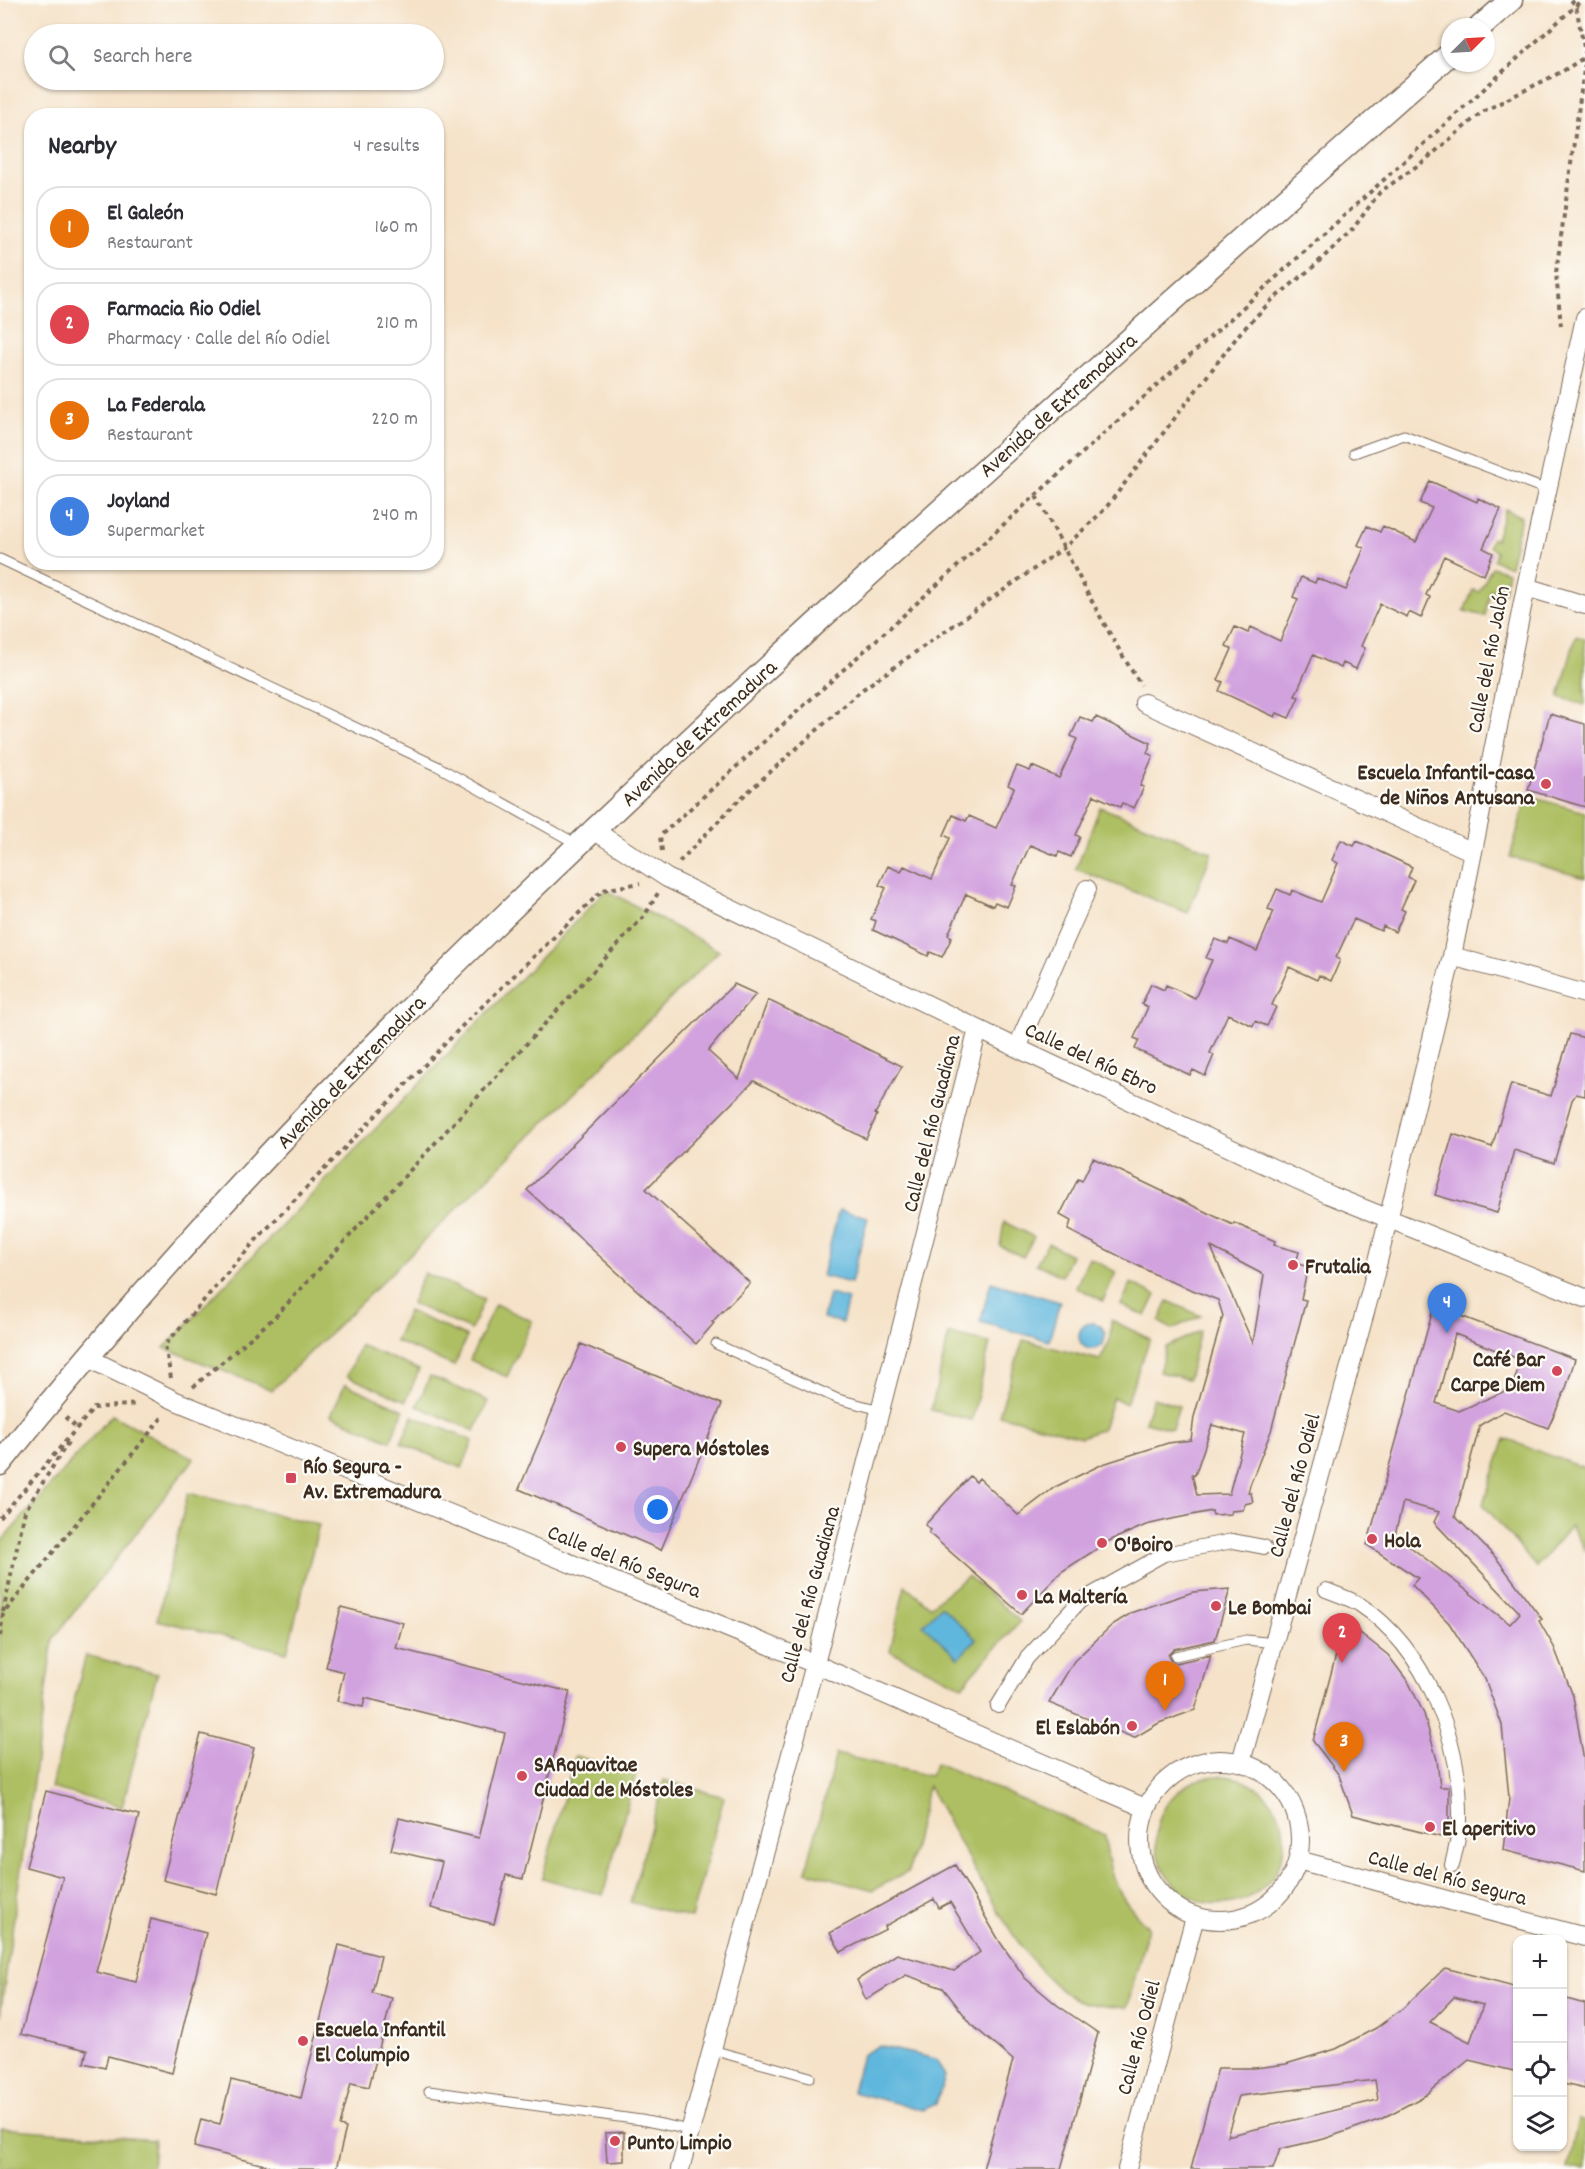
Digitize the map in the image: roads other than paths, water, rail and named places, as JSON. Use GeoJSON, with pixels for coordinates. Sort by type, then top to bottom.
{"type":"FeatureCollection","features":[{"type":"Feature","properties":{"kind":"street"},"geometry":{"type":"LineString","coordinates":[[1490,18],[1510,0]]}},
{"type":"Feature","properties":{"kind":"street","name":"Avenida de Extremadura"},"geometry":{"type":"LineString","coordinates":[[0,1464],[86,1357],[319,1100],[584,837],[1121,345],[1441,62]]}},
{"type":"Feature","properties":{"kind":"street","name":"Calle del Río Jalón"},"geometry":{"type":"LineString","coordinates":[[1388,1219],[1452,956],[1526,587],[1585,318]]}},
{"type":"Feature","properties":{"kind":"street"},"geometry":{"type":"LineString","coordinates":[[1526,587],[1585,605]]}},
{"type":"Feature","properties":{"kind":"street"},"geometry":{"type":"LineString","coordinates":[[1150,705],[1473,852]]}},
{"type":"Feature","properties":{"kind":"street","name":"Calle del Río Ebro"},"geometry":{"type":"LineString","coordinates":[[584,837],[1017,1048],[1330,1196],[1585,1298]]}},
{"type":"Feature","properties":{"kind":"street"},"geometry":{"type":"LineString","coordinates":[[1017,1048],[1087,889]]}},
{"type":"Feature","properties":{"kind":"street"},"geometry":{"type":"LineString","coordinates":[[1452,956],[1585,994]]}},
{"type":"Feature","properties":{"kind":"street","name":"Calle del Río Guadiana"},"geometry":{"type":"LineString","coordinates":[[680,2169],[815,1664],[978,1029]]}},
{"type":"Feature","properties":{"kind":"street","name":"Calle del Río Odiel"},"geometry":{"type":"LineString","coordinates":[[1240,1762],[1275,1643],[1388,1219]]}},
{"type":"Feature","properties":{"kind":"street","name":"Calle del Río Segura"},"geometry":{"type":"LineString","coordinates":[[86,1357],[176,1401],[815,1664],[1145,1808]]}},
{"type":"Feature","properties":{"kind":"street"},"geometry":{"type":"LineString","coordinates":[[998,1706],[1028,1658],[1080,1601],[1164,1554],[1233,1541],[1264,1547]]}},
{"type":"Feature","properties":{"kind":"street"},"geometry":{"type":"LineString","coordinates":[[1326,1590],[1358,1604],[1388,1628],[1414,1662],[1435,1700],[1450,1737],[1459,1777],[1460,1823],[1452,1865]]}},
{"type":"Feature","properties":{"kind":"street"},"geometry":{"type":"LineString","coordinates":[[1215,1759],[1240,1762],[1265,1773],[1283,1790],[1296,1812],[1301,1842],[1298,1860],[1288,1883],[1267,1905],[1242,1918],[1223,1921],[1195,1917],[1171,1904],[1155,1887],[1141,1859],[1140,1830],[1145,1808],[1165,1780],[1194,1763],[1215,1759]]}},
{"type":"Feature","properties":{"kind":"street","name":"Calle del Río Segura"},"geometry":{"type":"LineString","coordinates":[[1298,1860],[1585,1937]]}},
{"type":"Feature","properties":{"kind":"street","name":"Calle Río Odiel"},"geometry":{"type":"LineString","coordinates":[[1127,2169],[1195,1917]]}},
{"type":"Feature","properties":{"kind":"lane"},"geometry":{"type":"LineString","coordinates":[[1354,453],[1404,435],[1547,490]]}},
{"type":"Feature","properties":{"kind":"lane"},"geometry":{"type":"LineString","coordinates":[[0,559],[584,837]]}},
{"type":"Feature","properties":{"kind":"lane"},"geometry":{"type":"LineString","coordinates":[[716,1344],[838,1399],[880,1410]]}},
{"type":"Feature","properties":{"kind":"lane"},"geometry":{"type":"LineString","coordinates":[[1175,1656],[1246,1640],[1275,1643]]}},
{"type":"Feature","properties":{"kind":"lane"},"geometry":{"type":"LineString","coordinates":[[712,2050],[810,2077]]}},
{"type":"Feature","properties":{"kind":"lane"},"geometry":{"type":"LineString","coordinates":[[429,2091],[641,2120],[690,2130]]}},
{"type":"Feature","properties":{"kind":"water"},"geometry":{"type":"Polygon","coordinates":[[[839,1210],[868,1217],[851,1283],[822,1276],[839,1210]]]}},
{"type":"Feature","properties":{"kind":"water"},"geometry":{"type":"Polygon","coordinates":[[[991,1282],[1060,1302],[1049,1341],[980,1322],[991,1282]]]}},
{"type":"Feature","properties":{"kind":"water"},"geometry":{"type":"Polygon","coordinates":[[[829,1294],[848,1299],[842,1323],[823,1318],[829,1294]]]}},
{"type":"Feature","properties":{"kind":"water"},"geometry":{"type":"Polygon","coordinates":[[[1092,1323],[1101,1327],[1105,1336],[1101,1345],[1092,1349],[1083,1345],[1079,1336],[1083,1327],[1092,1323]]]}},
{"type":"Feature","properties":{"kind":"water"},"geometry":{"type":"Polygon","coordinates":[[[941,1606],[976,1639],[959,1658],[923,1625],[941,1606]]]}},
{"type":"Feature","properties":{"kind":"water"},"geometry":{"type":"Polygon","coordinates":[[[878,2046],[936,2059],[945,2076],[936,2104],[923,2110],[852,2092],[862,2055],[878,2046]]]}},
{"type":"Feature","properties":{"kind":"place","name":"Escuela Infantil-casa de Niños Antusana"},"geometry":{"type":"Point","coordinates":[1546,784]}},
{"type":"Feature","properties":{"kind":"place","name":"Frutalia"},"geometry":{"type":"Point","coordinates":[1293,1265]}},
{"type":"Feature","properties":{"kind":"place","name":"Joyland"},"geometry":{"type":"Point","coordinates":[1447,1333]}},
{"type":"Feature","properties":{"kind":"place","name":"Café Bar Carpe Diem"},"geometry":{"type":"Point","coordinates":[1557,1371]}},
{"type":"Feature","properties":{"kind":"place","name":"Supera Móstoles"},"geometry":{"type":"Point","coordinates":[621,1447]}},
{"type":"Feature","properties":{"kind":"place","name":"Río Segura - Av. Extremadura"},"geometry":{"type":"Point","coordinates":[291,1478]}},
{"type":"Feature","properties":{"kind":"place","name":"Hola"},"geometry":{"type":"Point","coordinates":[1372,1539]}},
{"type":"Feature","properties":{"kind":"place","name":"O'Boiro"},"geometry":{"type":"Point","coordinates":[1102,1543]}},
{"type":"Feature","properties":{"kind":"place","name":"La Maltería"},"geometry":{"type":"Point","coordinates":[1022,1595]}},
{"type":"Feature","properties":{"kind":"place","name":"Le Bombai"},"geometry":{"type":"Point","coordinates":[1216,1606]}},
{"type":"Feature","properties":{"kind":"place","name":"Farmacia Rio Odiel"},"geometry":{"type":"Point","coordinates":[1342,1663]}},
{"type":"Feature","properties":{"kind":"place","name":"El Galeón"},"geometry":{"type":"Point","coordinates":[1165,1711]}},
{"type":"Feature","properties":{"kind":"place","name":"El Eslabón"},"geometry":{"type":"Point","coordinates":[1132,1726]}},
{"type":"Feature","properties":{"kind":"place","name":"La Federala"},"geometry":{"type":"Point","coordinates":[1344,1772]}},
{"type":"Feature","properties":{"kind":"place","name":"SARquavitae Ciudad de Móstoles"},"geometry":{"type":"Point","coordinates":[522,1776]}},
{"type":"Feature","properties":{"kind":"place","name":"El aperitivo"},"geometry":{"type":"Point","coordinates":[1430,1827]}},
{"type":"Feature","properties":{"kind":"place","name":"Escuela Infantil El Columpio"},"geometry":{"type":"Point","coordinates":[303,2041]}},
{"type":"Feature","properties":{"kind":"place","name":"Punto Limpio"},"geometry":{"type":"Point","coordinates":[615,2141]}}]}
